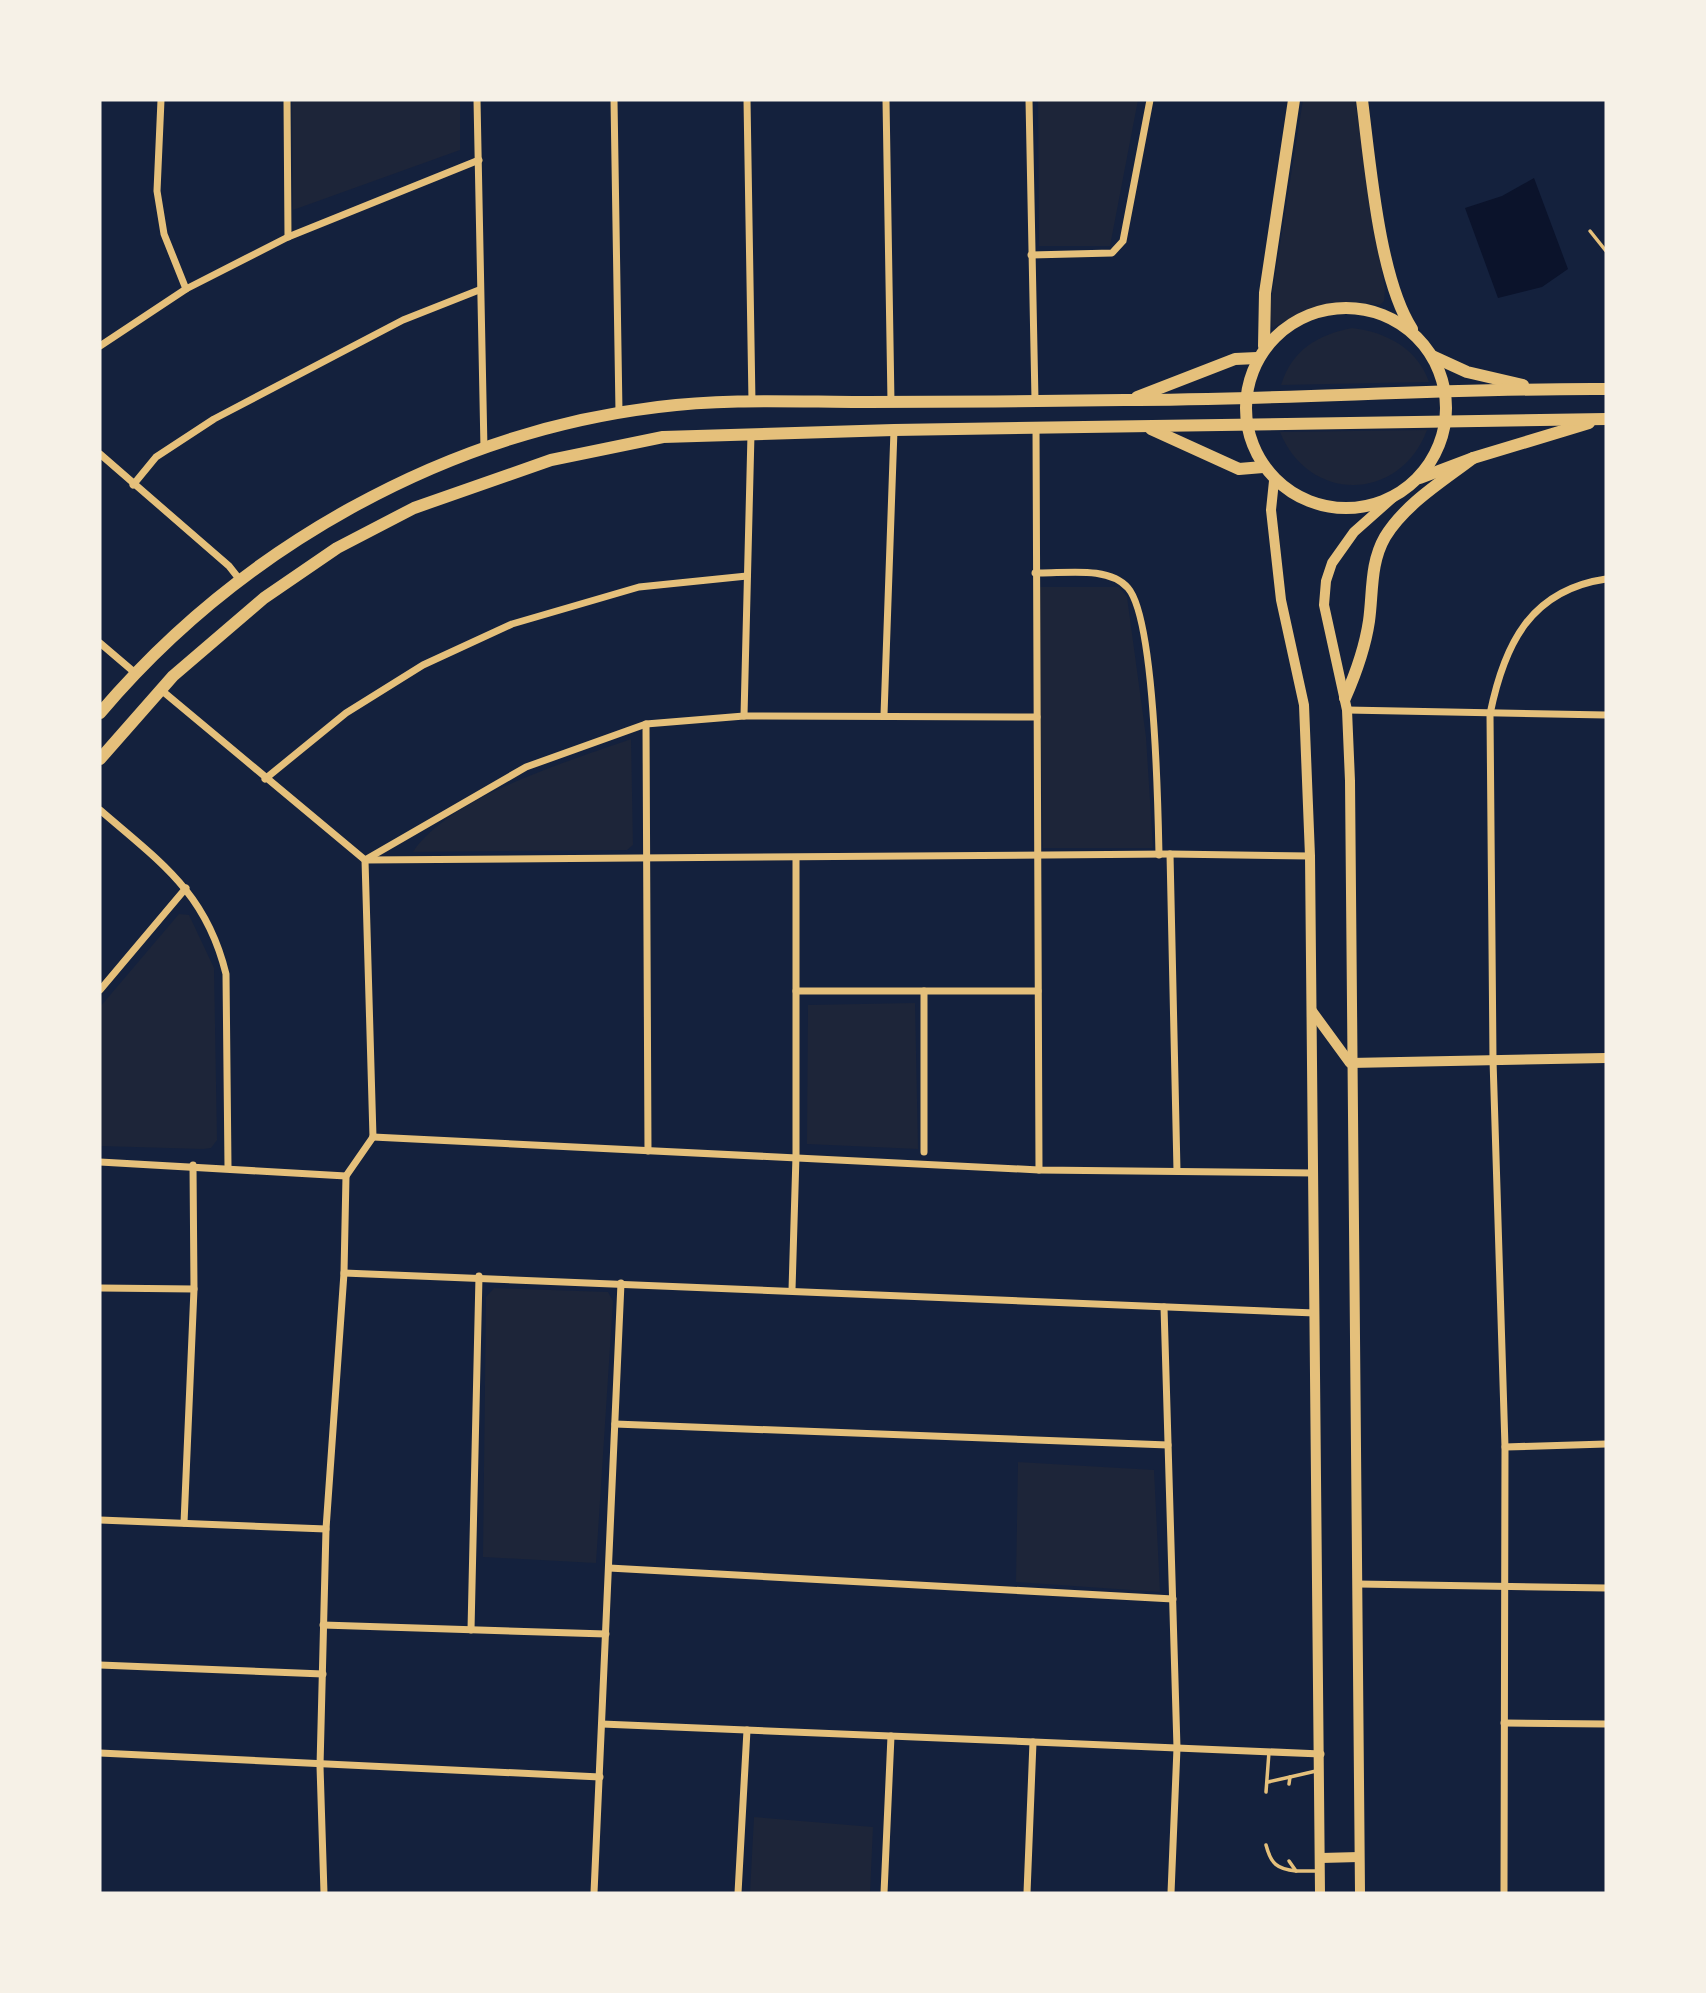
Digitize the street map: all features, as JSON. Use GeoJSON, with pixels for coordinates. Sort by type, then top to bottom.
{"type":"FeatureCollection","features":[{"type":"Feature","properties":{"kind":"main road"},"geometry":{"type":"LineString","coordinates":[[1294,100],[1265,293],[1260,352],[1248,377],[1245,398],[1247,425],[1262,467],[1274,481],[1311,499],[1356,505],[1378,501],[1398,493]]}},
{"type":"Feature","properties":{"kind":"main road"},"geometry":{"type":"LineString","coordinates":[[1360,1893],[1346,704],[1326,618],[1326,581],[1332,563],[1354,532],[1416,480],[1431,462],[1447,422],[1447,391],[1432,356],[1400,311],[1392,284],[1371,176],[1362,100]]}},
{"type":"Feature","properties":{"kind":"main road"},"geometry":{"type":"LineString","coordinates":[[1127,400],[1260,352],[1301,322],[1337,310],[1380,315],[1400,324],[1418,338]]}},
{"type":"Feature","properties":{"kind":"main road"},"geometry":{"type":"LineString","coordinates":[[1432,356],[1467,372],[1541,389]]}},
{"type":"Feature","properties":{"kind":"main road"},"geometry":{"type":"LineString","coordinates":[[100,713],[134,672],[240,580],[327,520],[405,480],[484,449],[544,430],[619,412],[663,406],[752,402],[1127,400],[1606,389]]}},
{"type":"Feature","properties":{"kind":"main road"},"geometry":{"type":"LineString","coordinates":[[100,759],[160,688],[264,598],[337,548],[414,508],[551,460],[663,437],[894,430],[1606,419]]}},
{"type":"Feature","properties":{"kind":"main road"},"geometry":{"type":"LineString","coordinates":[[1416,480],[1473,458],[1606,419]]}},
{"type":"Feature","properties":{"kind":"main road"},"geometry":{"type":"LineString","coordinates":[[1148,427],[1239,469],[1262,467]]}},
{"type":"Feature","properties":{"kind":"main road"},"geometry":{"type":"LineString","coordinates":[[1346,704],[1359,664],[1368,622],[1373,568],[1384,540],[1411,506],[1473,458]]}},
{"type":"Feature","properties":{"kind":"main road"},"geometry":{"type":"LineString","coordinates":[[1274,481],[1271,510],[1281,600],[1304,705],[1310,856],[1321,1754],[1320,1893]]}},
{"type":"Feature","properties":{"kind":"main road"},"geometry":{"type":"LineString","coordinates":[[1321,1858],[1359,1857]]}},
{"type":"Feature","properties":{"kind":"street"},"geometry":{"type":"LineString","coordinates":[[161,100],[157,191],[164,234],[186,289]]}},
{"type":"Feature","properties":{"kind":"street"},"geometry":{"type":"LineString","coordinates":[[287,100],[288,237]]}},
{"type":"Feature","properties":{"kind":"street"},"geometry":{"type":"LineString","coordinates":[[477,100],[484,449]]}},
{"type":"Feature","properties":{"kind":"street"},"geometry":{"type":"LineString","coordinates":[[614,100],[619,412]]}},
{"type":"Feature","properties":{"kind":"street"},"geometry":{"type":"LineString","coordinates":[[747,100],[752,402]]}},
{"type":"Feature","properties":{"kind":"street"},"geometry":{"type":"LineString","coordinates":[[886,100],[891,402]]}},
{"type":"Feature","properties":{"kind":"street"},"geometry":{"type":"LineString","coordinates":[[1029,100],[1035,400]]}},
{"type":"Feature","properties":{"kind":"street"},"geometry":{"type":"LineString","coordinates":[[1031,255],[1112,253],[1123,241],[1150,100]]}},
{"type":"Feature","properties":{"kind":"street"},"geometry":{"type":"LineString","coordinates":[[100,346],[186,289],[288,237],[479,160]]}},
{"type":"Feature","properties":{"kind":"street"},"geometry":{"type":"LineString","coordinates":[[133,485],[156,457],[214,419],[403,320],[480,290]]}},
{"type":"Feature","properties":{"kind":"street"},"geometry":{"type":"LineString","coordinates":[[1035,428],[1040,1170]]}},
{"type":"Feature","properties":{"kind":"street"},"geometry":{"type":"LineString","coordinates":[[884,715],[894,430]]}},
{"type":"Feature","properties":{"kind":"street"},"geometry":{"type":"LineString","coordinates":[[744,716],[751,434]]}},
{"type":"Feature","properties":{"kind":"street"},"geometry":{"type":"LineString","coordinates":[[100,454],[229,566],[240,580]]}},
{"type":"Feature","properties":{"kind":"street"},"geometry":{"type":"LineString","coordinates":[[1035,573],[1107,574],[1129,589],[1142,624],[1155,726],[1159,855]]}},
{"type":"Feature","properties":{"kind":"street"},"geometry":{"type":"LineString","coordinates":[[265,779],[346,713],[423,666],[512,624],[639,587],[747,576]]}},
{"type":"Feature","properties":{"kind":"street"},"geometry":{"type":"LineString","coordinates":[[1503,1893],[1505,1447],[1493,1060],[1490,714],[1498,675],[1515,638],[1535,612],[1559,593],[1606,579]]}},
{"type":"Feature","properties":{"kind":"street"},"geometry":{"type":"LineString","coordinates":[[100,643],[134,672]]}},
{"type":"Feature","properties":{"kind":"street"},"geometry":{"type":"LineString","coordinates":[[160,688],[265,779],[365,860],[1170,854],[1310,856]]}},
{"type":"Feature","properties":{"kind":"street"},"geometry":{"type":"LineString","coordinates":[[1346,704],[1490,714],[1606,715]]}},
{"type":"Feature","properties":{"kind":"street"},"geometry":{"type":"LineString","coordinates":[[365,860],[526,766],[646,724],[744,716],[1037,717]]}},
{"type":"Feature","properties":{"kind":"street"},"geometry":{"type":"LineString","coordinates":[[646,724],[648,1151]]}},
{"type":"Feature","properties":{"kind":"street"},"geometry":{"type":"LineString","coordinates":[[100,810],[186,888],[211,929],[226,974],[228,1167]]}},
{"type":"Feature","properties":{"kind":"street"},"geometry":{"type":"LineString","coordinates":[[1170,854],[1177,1171]]}},
{"type":"Feature","properties":{"kind":"street"},"geometry":{"type":"LineString","coordinates":[[792,1290],[796,1156],[796,858]]}},
{"type":"Feature","properties":{"kind":"street"},"geometry":{"type":"LineString","coordinates":[[324,1893],[320,1766],[323,1625],[326,1529],[344,1273],[346,1176],[373,1137],[365,860]]}},
{"type":"Feature","properties":{"kind":"street"},"geometry":{"type":"LineString","coordinates":[[100,990],[186,888]]}},
{"type":"Feature","properties":{"kind":"street"},"geometry":{"type":"LineString","coordinates":[[796,991],[1038,991]]}},
{"type":"Feature","properties":{"kind":"street"},"geometry":{"type":"LineString","coordinates":[[924,991],[924,1152]]}},
{"type":"Feature","properties":{"kind":"street"},"geometry":{"type":"LineString","coordinates":[[1312,1011],[1350,1063],[1606,1058]]}},
{"type":"Feature","properties":{"kind":"street"},"geometry":{"type":"LineString","coordinates":[[373,1137],[1040,1170],[1314,1173]]}},
{"type":"Feature","properties":{"kind":"street"},"geometry":{"type":"LineString","coordinates":[[100,1162],[193,1165],[346,1176]]}},
{"type":"Feature","properties":{"kind":"street"},"geometry":{"type":"LineString","coordinates":[[184,1523],[194,1289],[193,1165]]}},
{"type":"Feature","properties":{"kind":"street"},"geometry":{"type":"LineString","coordinates":[[344,1273],[479,1276],[1315,1313]]}},
{"type":"Feature","properties":{"kind":"street"},"geometry":{"type":"LineString","coordinates":[[471,1630],[479,1276]]}},
{"type":"Feature","properties":{"kind":"street"},"geometry":{"type":"LineString","coordinates":[[594,1893],[621,1283]]}},
{"type":"Feature","properties":{"kind":"street"},"geometry":{"type":"LineString","coordinates":[[100,1288],[194,1289]]}},
{"type":"Feature","properties":{"kind":"street"},"geometry":{"type":"LineString","coordinates":[[1164,1307],[1177,1748],[1171,1893]]}},
{"type":"Feature","properties":{"kind":"street"},"geometry":{"type":"LineString","coordinates":[[615,1424],[1168,1445]]}},
{"type":"Feature","properties":{"kind":"street"},"geometry":{"type":"LineString","coordinates":[[1505,1447],[1606,1444]]}},
{"type":"Feature","properties":{"kind":"street"},"geometry":{"type":"LineString","coordinates":[[100,1520],[326,1529]]}},
{"type":"Feature","properties":{"kind":"street"},"geometry":{"type":"LineString","coordinates":[[609,1568],[1172,1599]]}},
{"type":"Feature","properties":{"kind":"street"},"geometry":{"type":"LineString","coordinates":[[1358,1584],[1504,1584],[1606,1588]]}},
{"type":"Feature","properties":{"kind":"street"},"geometry":{"type":"LineString","coordinates":[[323,1625],[606,1634]]}},
{"type":"Feature","properties":{"kind":"street"},"geometry":{"type":"LineString","coordinates":[[100,1665],[323,1674]]}},
{"type":"Feature","properties":{"kind":"street"},"geometry":{"type":"LineString","coordinates":[[1504,1723],[1606,1724]]}},
{"type":"Feature","properties":{"kind":"street"},"geometry":{"type":"LineString","coordinates":[[602,1724],[1321,1754]]}},
{"type":"Feature","properties":{"kind":"street"},"geometry":{"type":"LineString","coordinates":[[738,1893],[747,1730]]}},
{"type":"Feature","properties":{"kind":"street"},"geometry":{"type":"LineString","coordinates":[[884,1893],[891,1736]]}},
{"type":"Feature","properties":{"kind":"street"},"geometry":{"type":"LineString","coordinates":[[1027,1893],[1032,1742]]}},
{"type":"Feature","properties":{"kind":"street"},"geometry":{"type":"LineString","coordinates":[[100,1753],[320,1766],[600,1777]]}},
{"type":"Feature","properties":{"kind":"lane"},"geometry":{"type":"LineString","coordinates":[[1590,231],[1606,251]]}},
{"type":"Feature","properties":{"kind":"lane"},"geometry":{"type":"LineString","coordinates":[[1266,1792],[1269,1752]]}},
{"type":"Feature","properties":{"kind":"lane"},"geometry":{"type":"LineString","coordinates":[[1267,1782],[1321,1770]]}},
{"type":"Feature","properties":{"kind":"lane"},"geometry":{"type":"LineString","coordinates":[[1289,1784],[1290,1777]]}},
{"type":"Feature","properties":{"kind":"lane"},"geometry":{"type":"LineString","coordinates":[[1266,1845],[1270,1860],[1279,1869],[1320,1871]]}},
{"type":"Feature","properties":{"kind":"lane"},"geometry":{"type":"LineString","coordinates":[[1289,1861],[1296,1871]]}},
{"type":"Feature","properties":{"kind":"shaded area"},"geometry":{"type":"Polygon","coordinates":[[[292,100],[460,100],[460,150],[293,210],[292,100]]]}},
{"type":"Feature","properties":{"kind":"shaded area"},"geometry":{"type":"Polygon","coordinates":[[[1038,100],[1138,100],[1110,246],[1039,246],[1038,100]]]}},
{"type":"Feature","properties":{"kind":"shaded area"},"geometry":{"type":"Polygon","coordinates":[[[1303,100],[1355,100],[1385,290],[1384,301],[1380,305],[1350,303],[1324,307],[1272,328],[1270,307],[1303,100]]]}},
{"type":"Feature","properties":{"kind":"shaded area"},"geometry":{"type":"Polygon","coordinates":[[[1534,178],[1568,269],[1542,287],[1498,298],[1465,208],[1502,196],[1534,178]]]}},
{"type":"Feature","properties":{"kind":"shaded area"},"geometry":{"type":"Polygon","coordinates":[[[1352,328],[1377,333],[1399,344],[1417,360],[1429,382],[1281,385],[1299,353],[1317,340],[1352,328]]]}},
{"type":"Feature","properties":{"kind":"shaded area"},"geometry":{"type":"Polygon","coordinates":[[[1427,430],[1414,454],[1397,471],[1376,481],[1354,485],[1332,482],[1311,472],[1294,456],[1280,432],[1427,430]]]}},
{"type":"Feature","properties":{"kind":"shaded area"},"geometry":{"type":"Polygon","coordinates":[[[1038,587],[1119,587],[1127,597],[1146,737],[1153,848],[1043,848],[1038,587]]]}},
{"type":"Feature","properties":{"kind":"shaded area"},"geometry":{"type":"Polygon","coordinates":[[[631,739],[633,845],[627,850],[413,852],[430,832],[481,798],[544,770],[631,739]]]}},
{"type":"Feature","properties":{"kind":"shaded area"},"geometry":{"type":"Polygon","coordinates":[[[179,914],[189,915],[214,968],[217,1140],[211,1148],[203,1149],[100,1146],[100,1007],[179,914]]]}},
{"type":"Feature","properties":{"kind":"shaded area"},"geometry":{"type":"Polygon","coordinates":[[[915,1003],[918,1149],[807,1144],[808,1005],[915,1003]]]}},
{"type":"Feature","properties":{"kind":"shaded area"},"geometry":{"type":"Polygon","coordinates":[[[494,1288],[608,1292],[613,1301],[596,1563],[483,1557],[486,1297],[494,1288]]]}},
{"type":"Feature","properties":{"kind":"shaded area"},"geometry":{"type":"Polygon","coordinates":[[[1018,1462],[1154,1470],[1160,1592],[1016,1582],[1018,1462]]]}},
{"type":"Feature","properties":{"kind":"shaded area"},"geometry":{"type":"Polygon","coordinates":[[[754,1817],[873,1827],[870,1893],[750,1893],[754,1817]]]}}]}
